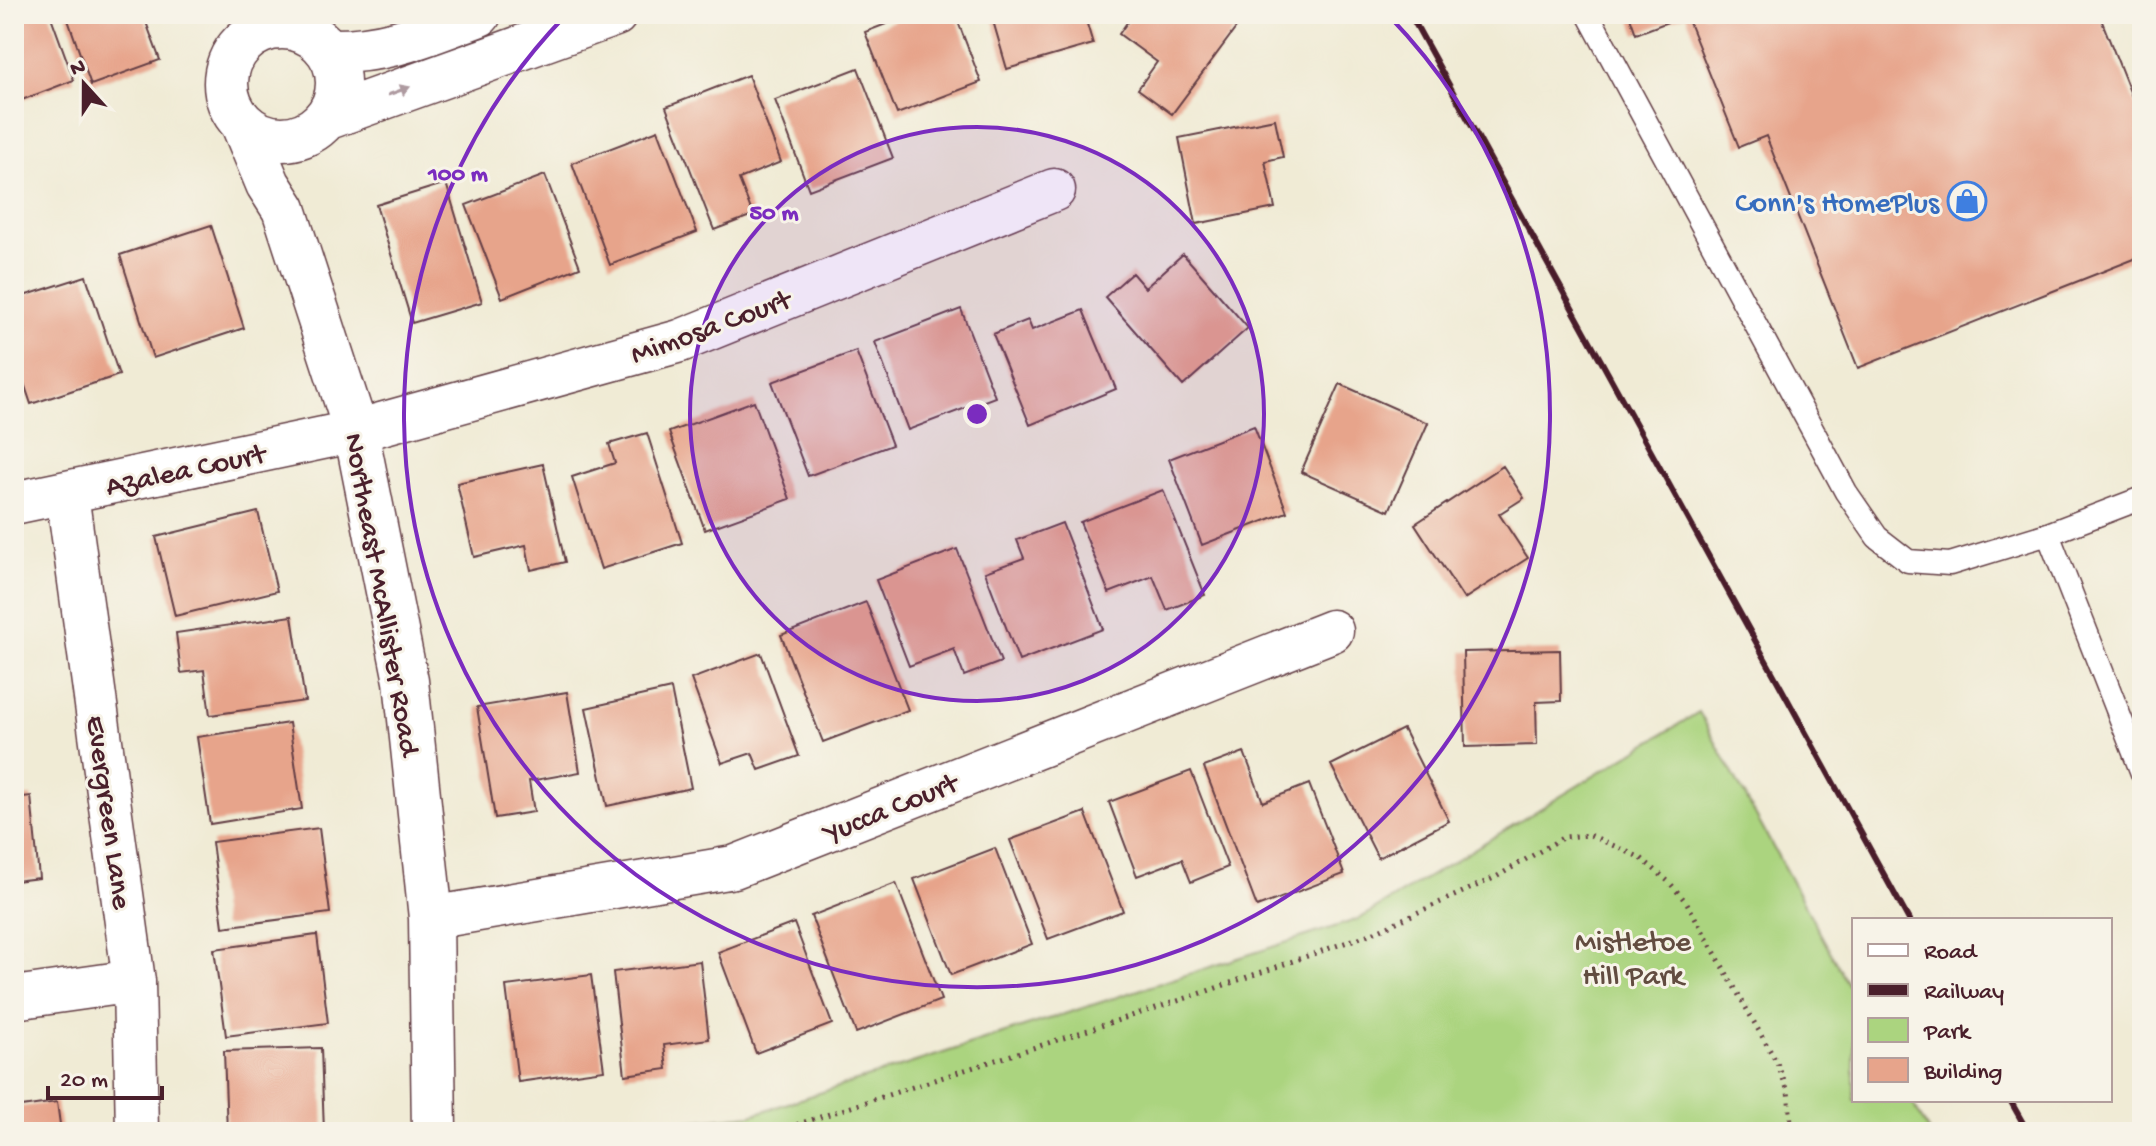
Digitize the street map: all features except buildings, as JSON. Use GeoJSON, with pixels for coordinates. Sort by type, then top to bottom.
{"type":"FeatureCollection","features":[{"type":"Feature","properties":{"kind":"street"},"geometry":{"type":"LineString","coordinates":[[328,51],[359,51],[392,46],[479,14]]}},
{"type":"Feature","properties":{"kind":"street"},"geometry":{"type":"LineString","coordinates":[[284,209],[319,124],[334,102],[338,85],[336,67],[328,51],[316,38],[278,20],[247,38],[231,33],[226,90],[232,108],[243,124],[259,135],[278,139],[296,137],[319,124],[615,14]]}},
{"type":"Feature","properties":{"kind":"street","name":"Northeast McAllister Road"},"geometry":{"type":"LineString","coordinates":[[243,124],[268,184],[284,209],[356,431],[406,681],[431,918],[434,1132]]}},
{"type":"Feature","properties":{"kind":"street","name":"Mimosa Court"},"geometry":{"type":"LineString","coordinates":[[356,431],[680,341],[1054,190]]}},
{"type":"Feature","properties":{"kind":"street","name":"Azalea Court"},"geometry":{"type":"LineString","coordinates":[[14,503],[356,431]]}},
{"type":"Feature","properties":{"kind":"street","name":"Evergreen Lane"},"geometry":{"type":"LineString","coordinates":[[67,494],[134,981],[137,1132]]}},
{"type":"Feature","properties":{"kind":"street","name":"Yucca Court"},"geometry":{"type":"LineString","coordinates":[[431,918],[734,867],[1332,631]]}},
{"type":"Feature","properties":{"kind":"street"},"geometry":{"type":"LineString","coordinates":[[14,998],[134,981]]}},
{"type":"Feature","properties":{"kind":"lane"},"geometry":{"type":"LineString","coordinates":[[1588,14],[1846,492],[1877,537],[1908,561],[1950,564],[2048,534],[2142,498]]}},
{"type":"Feature","properties":{"kind":"lane"},"geometry":{"type":"LineString","coordinates":[[2048,534],[2140,763]]}},
{"type":"Feature","properties":{"kind":"path"},"geometry":{"type":"LineString","coordinates":[[774,1132],[1199,994],[1370,934],[1496,877],[1564,837],[1590,835],[1641,858],[1669,882],[1687,903],[1777,1063],[1788,1091],[1792,1132]]}},
{"type":"Feature","properties":{"kind":"green space","name":"Mistletoe Hill Park"},"geometry":{"type":"Polygon","coordinates":[[[1699,712],[1852,991],[1852,1102],[1912,1102],[1929,1132],[584,1132],[751,1115],[1359,919],[1699,712]]]}},
{"type":"Feature","properties":{"kind":"railway"},"geometry":{"type":"LineString","coordinates":[[1410,14],[1908,918]]}},
{"type":"Feature","properties":{"kind":"railway"},"geometry":{"type":"LineString","coordinates":[[2011,1102],[2028,1132]]}},
{"type":"Feature","properties":{"kind":"place","name":"Conn's HomePlus"},"geometry":{"type":"Point","coordinates":[1967,201]}}]}
